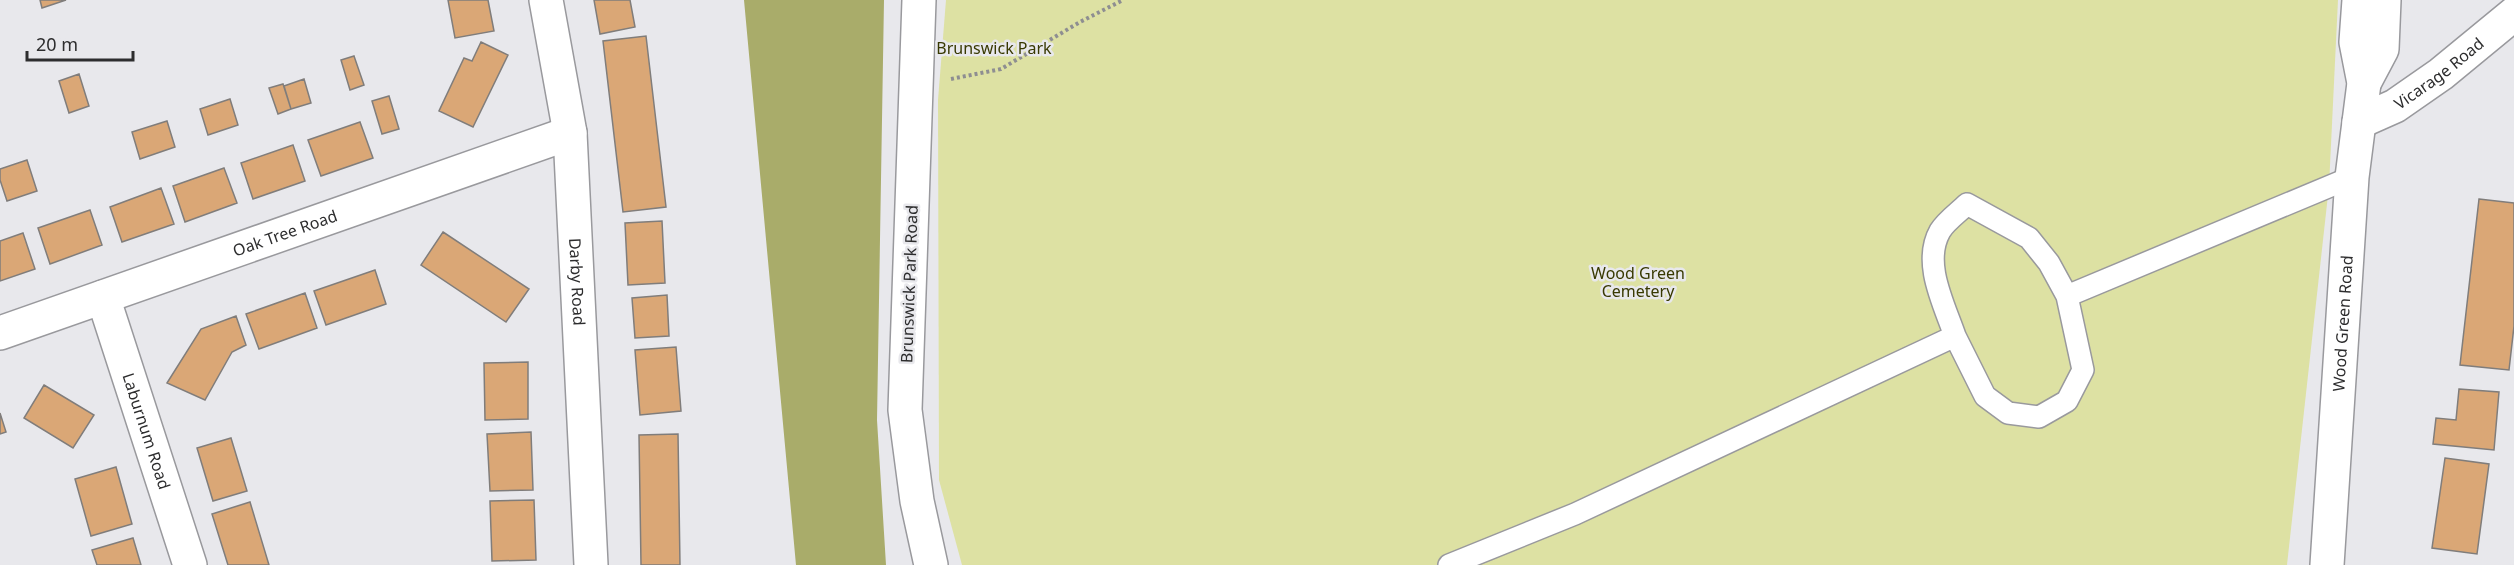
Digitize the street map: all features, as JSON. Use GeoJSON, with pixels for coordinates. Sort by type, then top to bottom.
{"type":"FeatureCollection","features":[{"type":"Feature","properties":{"kind":"main road","name":"Darby Road"},"geometry":{"type":"LineString","coordinates":[[546,0],[570,133],[591,565]]}},
{"type":"Feature","properties":{"kind":"main road","name":"Brunswick Park Road"},"geometry":{"type":"LineString","coordinates":[[919,0],[905,410],[917,501],[931,565]]}},
{"type":"Feature","properties":{"kind":"main road","name":"Wood Green Road"},"geometry":{"type":"LineString","coordinates":[[2327,565],[2352,177],[2364,83],[2356,42],[2359,0]]}},
{"type":"Feature","properties":{"kind":"main road","name":"Wood Green Road"},"geometry":{"type":"LineString","coordinates":[[2364,83],[2382,49],[2384,0]]}},
{"type":"Feature","properties":{"kind":"main road","name":"Vicarage Road"},"geometry":{"type":"LineString","coordinates":[[2359,122],[2404,100],[2441,74],[2514,14]]}},
{"type":"Feature","properties":{"kind":"main road","name":"Oak Tree Road"},"geometry":{"type":"LineString","coordinates":[[0,333],[570,133]]}},
{"type":"Feature","properties":{"kind":"main road","name":"Laburnum Road"},"geometry":{"type":"LineString","coordinates":[[103,297],[190,565]]}},
{"type":"Feature","properties":{"kind":"lane"},"geometry":{"type":"LineString","coordinates":[[2067,296],[2352,177]]}},
{"type":"Feature","properties":{"kind":"lane"},"geometry":{"type":"LineString","coordinates":[[1966,204],[2029,238],[2049,263],[2067,296],[2083,370],[2067,401],[2039,417],[2008,413],[1985,396],[1955,336],[1938,286],[1932,258],[1940,231],[1966,204]]}},
{"type":"Feature","properties":{"kind":"lane"},"geometry":{"type":"LineString","coordinates":[[1449,565],[1575,514],[1955,336]]}},
{"type":"Feature","properties":{"kind":"path"},"geometry":{"type":"LineString","coordinates":[[916,87],[1001,69],[1080,22],[1123,0]]}},
{"type":"Feature","properties":{"kind":"green space"},"geometry":{"type":"Polygon","coordinates":[[[744,0],[884,0],[877,420],[886,565],[796,565],[744,0]]]}},
{"type":"Feature","properties":{"kind":"green space","name":"Wood Green Cemetery"},"geometry":{"type":"Polygon","coordinates":[[[946,0],[2338,0],[2329,186],[2287,565],[962,565],[939,480],[938,100],[946,0]]]}},
{"type":"Feature","properties":{"kind":"building"},"geometry":{"type":"Polygon","coordinates":[[[40,0],[66,0],[42,8],[40,0]]]}},
{"type":"Feature","properties":{"kind":"building"},"geometry":{"type":"Polygon","coordinates":[[[448,0],[488,0],[494,31],[455,38],[448,0]]]}},
{"type":"Feature","properties":{"kind":"building"},"geometry":{"type":"Polygon","coordinates":[[[594,0],[630,0],[635,27],[600,34],[594,0]]]}},
{"type":"Feature","properties":{"kind":"building"},"geometry":{"type":"Polygon","coordinates":[[[646,36],[666,207],[623,212],[603,41],[646,36]]]}},
{"type":"Feature","properties":{"kind":"building"},"geometry":{"type":"Polygon","coordinates":[[[481,42],[508,55],[473,127],[439,111],[464,58],[472,61],[481,42]]]}},
{"type":"Feature","properties":{"kind":"building"},"geometry":{"type":"Polygon","coordinates":[[[354,56],[364,85],[350,90],[341,60],[354,56]]]}},
{"type":"Feature","properties":{"kind":"building"},"geometry":{"type":"Polygon","coordinates":[[[79,74],[89,106],[69,113],[59,81],[79,74]]]}},
{"type":"Feature","properties":{"kind":"building"},"geometry":{"type":"Polygon","coordinates":[[[304,79],[311,103],[291,109],[284,86],[304,79]]]}},
{"type":"Feature","properties":{"kind":"building"},"geometry":{"type":"Polygon","coordinates":[[[283,84],[291,109],[278,114],[269,88],[283,84]]]}},
{"type":"Feature","properties":{"kind":"building"},"geometry":{"type":"Polygon","coordinates":[[[389,96],[399,129],[382,134],[372,101],[389,96]]]}},
{"type":"Feature","properties":{"kind":"building"},"geometry":{"type":"Polygon","coordinates":[[[230,99],[238,125],[208,135],[200,109],[230,99]]]}},
{"type":"Feature","properties":{"kind":"building"},"geometry":{"type":"Polygon","coordinates":[[[167,121],[175,147],[140,159],[132,132],[167,121]]]}},
{"type":"Feature","properties":{"kind":"building"},"geometry":{"type":"Polygon","coordinates":[[[360,122],[373,158],[321,176],[308,140],[360,122]]]}},
{"type":"Feature","properties":{"kind":"building"},"geometry":{"type":"Polygon","coordinates":[[[293,145],[305,181],[253,199],[241,163],[293,145]]]}},
{"type":"Feature","properties":{"kind":"building"},"geometry":{"type":"Polygon","coordinates":[[[27,160],[37,191],[7,201],[0,180],[0,169],[27,160]]]}},
{"type":"Feature","properties":{"kind":"building"},"geometry":{"type":"Polygon","coordinates":[[[224,168],[237,203],[185,222],[173,186],[224,168]]]}},
{"type":"Feature","properties":{"kind":"building"},"geometry":{"type":"Polygon","coordinates":[[[161,188],[174,224],[122,242],[110,207],[161,188]]]}},
{"type":"Feature","properties":{"kind":"building"},"geometry":{"type":"Polygon","coordinates":[[[2479,199],[2514,203],[2514,326],[2509,370],[2460,365],[2479,199]]]}},
{"type":"Feature","properties":{"kind":"building"},"geometry":{"type":"Polygon","coordinates":[[[90,210],[102,245],[50,264],[38,228],[90,210]]]}},
{"type":"Feature","properties":{"kind":"building"},"geometry":{"type":"Polygon","coordinates":[[[662,221],[665,283],[628,285],[625,223],[662,221]]]}},
{"type":"Feature","properties":{"kind":"building"},"geometry":{"type":"Polygon","coordinates":[[[443,232],[529,289],[506,322],[421,265],[443,232]]]}},
{"type":"Feature","properties":{"kind":"building"},"geometry":{"type":"Polygon","coordinates":[[[23,233],[35,269],[0,281],[0,241],[23,233]]]}},
{"type":"Feature","properties":{"kind":"building"},"geometry":{"type":"Polygon","coordinates":[[[375,270],[386,304],[326,325],[314,291],[375,270]]]}},
{"type":"Feature","properties":{"kind":"building"},"geometry":{"type":"Polygon","coordinates":[[[305,293],[317,328],[259,349],[246,314],[305,293]]]}},
{"type":"Feature","properties":{"kind":"building"},"geometry":{"type":"Polygon","coordinates":[[[667,295],[669,336],[635,338],[632,298],[667,295]]]}},
{"type":"Feature","properties":{"kind":"building"},"geometry":{"type":"Polygon","coordinates":[[[236,316],[246,345],[232,352],[205,400],[167,383],[201,329],[236,316]]]}},
{"type":"Feature","properties":{"kind":"building"},"geometry":{"type":"Polygon","coordinates":[[[676,347],[681,411],[640,415],[635,350],[676,347]]]}},
{"type":"Feature","properties":{"kind":"building"},"geometry":{"type":"Polygon","coordinates":[[[528,362],[528,419],[485,420],[484,363],[528,362]]]}},
{"type":"Feature","properties":{"kind":"building"},"geometry":{"type":"Polygon","coordinates":[[[44,385],[94,415],[73,448],[24,418],[44,385]]]}},
{"type":"Feature","properties":{"kind":"building"},"geometry":{"type":"Polygon","coordinates":[[[2459,389],[2499,392],[2494,450],[2433,444],[2436,418],[2456,420],[2459,389]]]}},
{"type":"Feature","properties":{"kind":"building"},"geometry":{"type":"Polygon","coordinates":[[[0,413],[6,432],[0,434],[0,413]]]}},
{"type":"Feature","properties":{"kind":"building"},"geometry":{"type":"Polygon","coordinates":[[[531,432],[533,490],[490,491],[487,434],[531,432]]]}},
{"type":"Feature","properties":{"kind":"building"},"geometry":{"type":"Polygon","coordinates":[[[678,434],[680,565],[641,565],[639,435],[678,434]]]}},
{"type":"Feature","properties":{"kind":"building"},"geometry":{"type":"Polygon","coordinates":[[[231,438],[247,491],[213,501],[197,448],[231,438]]]}},
{"type":"Feature","properties":{"kind":"building"},"geometry":{"type":"Polygon","coordinates":[[[2445,458],[2489,464],[2477,554],[2432,548],[2445,458]]]}},
{"type":"Feature","properties":{"kind":"building"},"geometry":{"type":"Polygon","coordinates":[[[116,467],[132,524],[91,536],[75,479],[116,467]]]}},
{"type":"Feature","properties":{"kind":"building"},"geometry":{"type":"Polygon","coordinates":[[[534,500],[536,560],[492,561],[490,501],[534,500]]]}},
{"type":"Feature","properties":{"kind":"building"},"geometry":{"type":"Polygon","coordinates":[[[250,502],[269,565],[228,565],[212,514],[250,502]]]}},
{"type":"Feature","properties":{"kind":"building"},"geometry":{"type":"Polygon","coordinates":[[[133,538],[141,565],[97,565],[92,550],[133,538]]]}},
{"type":"Feature","properties":{"kind":"park label","name":"Brunswick Park"},"geometry":{"type":"Point","coordinates":[994,48]}}]}
